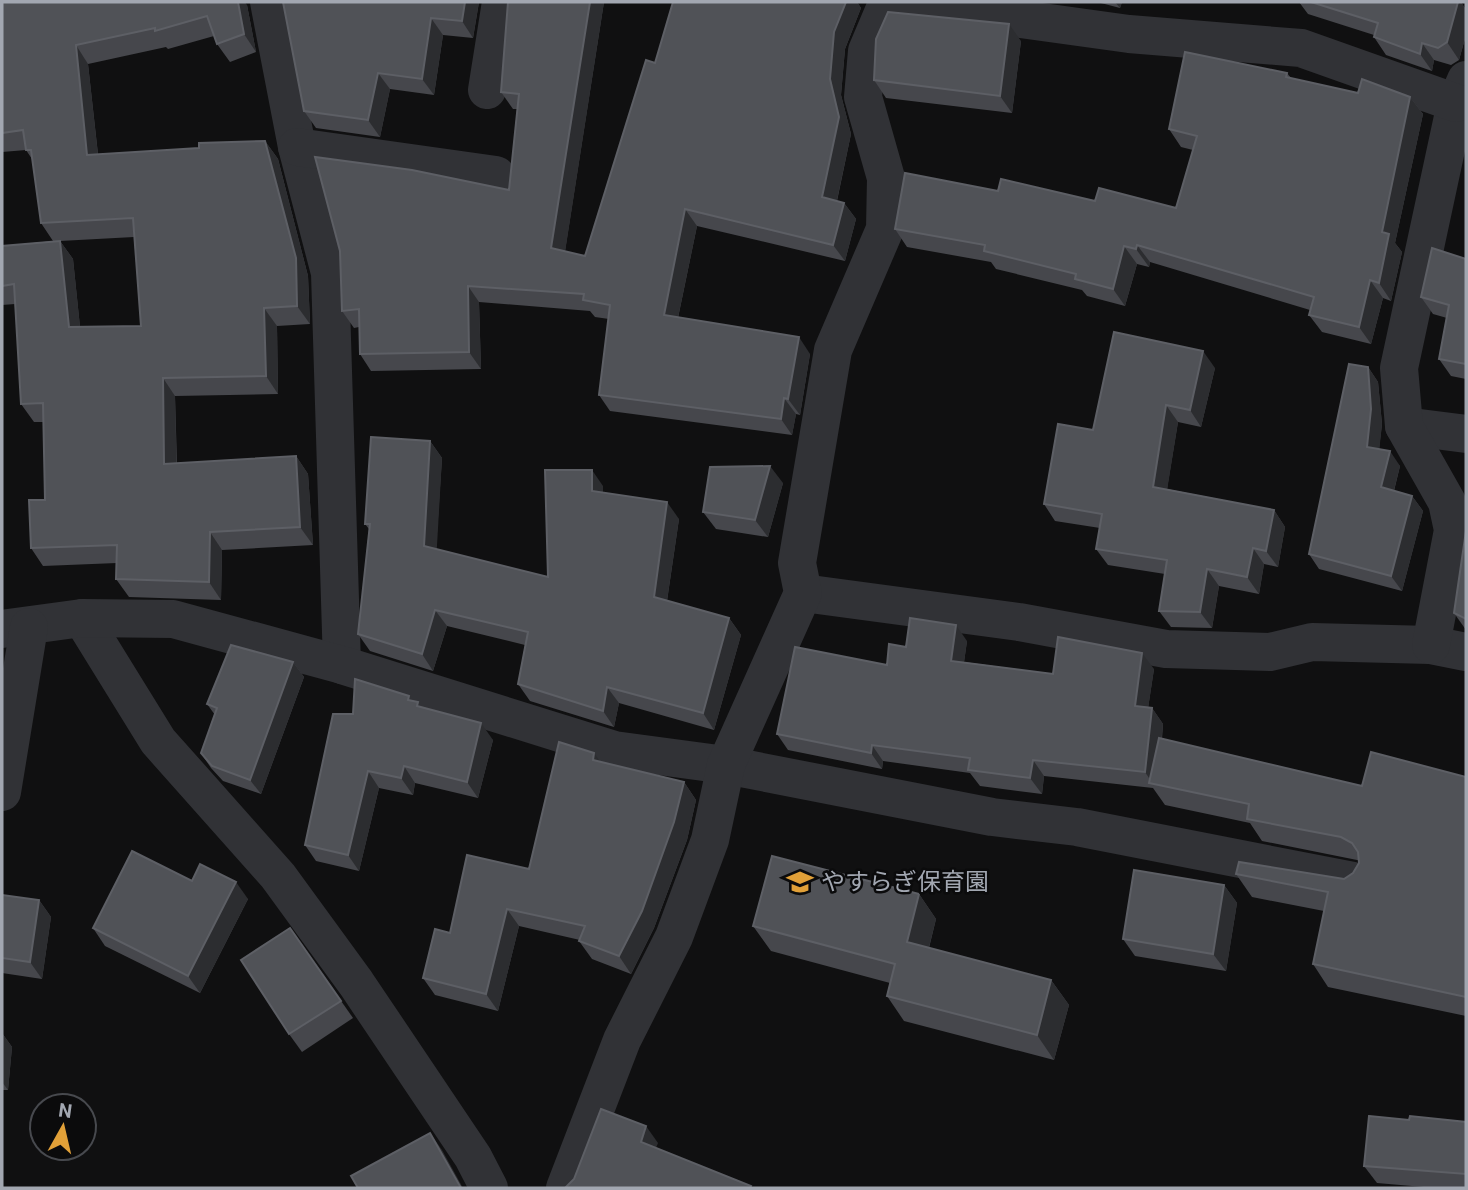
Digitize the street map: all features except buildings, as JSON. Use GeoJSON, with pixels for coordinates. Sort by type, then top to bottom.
{"type":"FeatureCollection","features":[{"type":"Feature","properties":{"kind":"street"},"geometry":{"type":"LineString","coordinates":[[269,2],[297,147],[330,273],[342,665]]}},
{"type":"Feature","properties":{"kind":"street"},"geometry":{"type":"LineString","coordinates":[[487,90],[500,2]]}},
{"type":"Feature","properties":{"kind":"street"},"geometry":{"type":"LineString","coordinates":[[565,1188],[622,1040],[674,937],[710,840],[726,765],[803,593],[797,563],[833,349],[885,229],[886,177],[863,97],[867,51],[887,6],[984,14],[1129,34],[1301,48],[1461,92],[1399,368],[1404,426],[1447,502],[1453,530],[1449,649],[1312,642],[1270,652],[1166,649],[1019,622],[803,593]]}},
{"type":"Feature","properties":{"kind":"street"},"geometry":{"type":"LineString","coordinates":[[297,147],[496,175]]}},
{"type":"Feature","properties":{"kind":"street"},"geometry":{"type":"LineString","coordinates":[[1404,426],[1466,434]]}},
{"type":"Feature","properties":{"kind":"street"},"geometry":{"type":"LineString","coordinates":[[82,618],[159,741],[278,876],[356,982],[473,1157],[489,1188]]}},
{"type":"Feature","properties":{"kind":"street"},"geometry":{"type":"LineString","coordinates":[[2,792],[15,628],[82,618],[173,619],[342,665],[614,750],[726,765],[992,817],[1077,827],[1353,881]]}},
{"type":"Feature","properties":{"kind":"place","name":"やすらぎ保育園"},"geometry":{"type":"Point","coordinates":[800,882]}}]}
